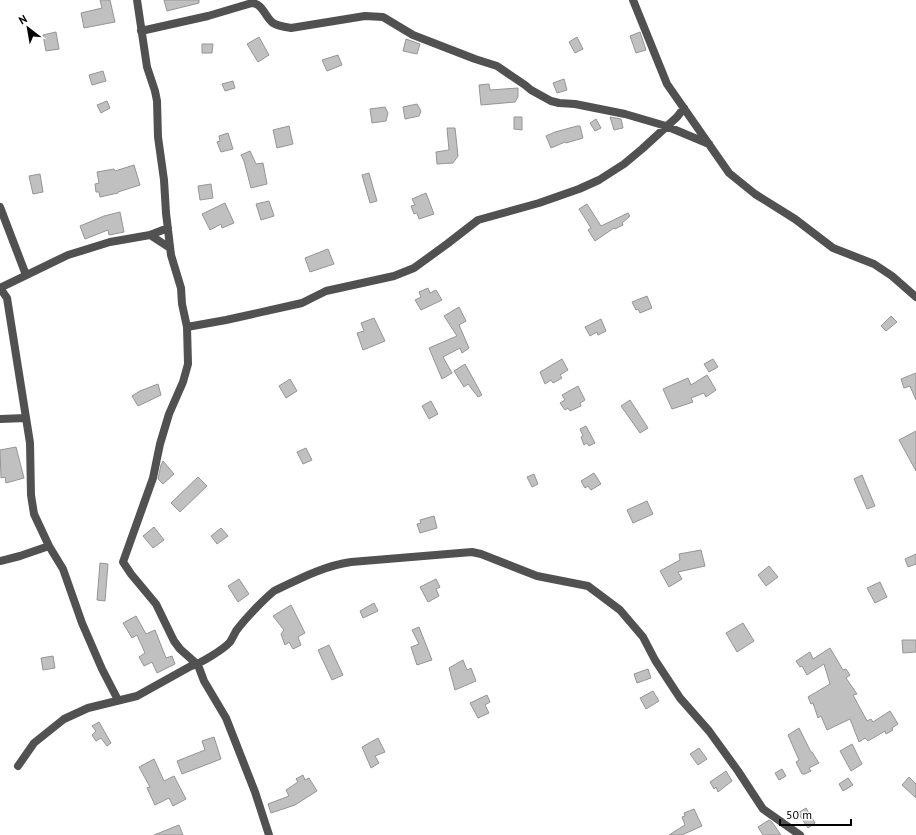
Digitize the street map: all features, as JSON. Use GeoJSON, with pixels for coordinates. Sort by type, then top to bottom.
{"type":"FeatureCollection","features":[{"type":"Feature","properties":{"kind":"street"},"geometry":{"type":"LineString","coordinates":[[128,0],[137,4],[147,67],[157,101],[158,137],[170,248],[181,288],[182,304],[187,327],[188,364],[183,382],[169,414],[160,444],[153,478],[126,550],[123,562],[130,574],[156,604],[174,641],[180,649],[198,665],[204,681],[226,718],[255,792],[269,835]]}},
{"type":"Feature","properties":{"kind":"street"},"geometry":{"type":"LineString","coordinates":[[632,0],[667,84],[729,173],[755,194],[795,219],[833,248],[874,264],[892,276],[916,297]]}},
{"type":"Feature","properties":{"kind":"street"},"geometry":{"type":"LineString","coordinates":[[141,31],[208,16],[252,3],[258,5],[273,23],[291,28],[365,16],[383,17],[413,35],[474,59],[497,66],[531,90],[551,101],[625,114],[666,126],[709,144]]}},
{"type":"Feature","properties":{"kind":"street"},"geometry":{"type":"LineString","coordinates":[[187,327],[302,303],[326,291],[394,276],[414,268],[478,220],[539,203],[579,189],[599,180],[624,164],[684,108]]}},
{"type":"Feature","properties":{"kind":"street"},"geometry":{"type":"LineString","coordinates":[[0,207],[26,275]]}},
{"type":"Feature","properties":{"kind":"street"},"geometry":{"type":"LineString","coordinates":[[118,700],[96,656],[62,569],[34,514],[31,495],[30,443],[7,298],[0,288],[68,255],[110,242],[150,235],[168,228]]}},
{"type":"Feature","properties":{"kind":"street"},"geometry":{"type":"LineString","coordinates":[[150,235],[170,248]]}},
{"type":"Feature","properties":{"kind":"street"},"geometry":{"type":"LineString","coordinates":[[0,419],[26,418]]}},
{"type":"Feature","properties":{"kind":"street"},"geometry":{"type":"LineString","coordinates":[[0,561],[49,546]]}},
{"type":"Feature","properties":{"kind":"street"},"geometry":{"type":"LineString","coordinates":[[18,766],[34,743],[64,719],[88,708],[138,696],[191,666],[198,665],[230,643],[237,630],[274,591],[324,568],[351,562],[443,556],[472,552],[481,554],[537,576],[588,586],[620,610],[643,637],[655,660],[680,698],[713,737],[763,808],[800,835]]}},
{"type":"Feature","properties":{"kind":"building"},"geometry":{"type":"Polygon","coordinates":[[[100,0],[110,0],[115,22],[84,28],[81,13],[102,8],[100,0]]]}},
{"type":"Feature","properties":{"kind":"building"},"geometry":{"type":"Polygon","coordinates":[[[164,0],[199,0],[199,3],[167,11],[164,0]]]}},
{"type":"Feature","properties":{"kind":"building"},"geometry":{"type":"Polygon","coordinates":[[[56,32],[59,49],[46,51],[43,35],[56,32]]]}},
{"type":"Feature","properties":{"kind":"building"},"geometry":{"type":"Polygon","coordinates":[[[640,32],[646,50],[636,53],[630,36],[640,32]]]}},
{"type":"Feature","properties":{"kind":"building"},"geometry":{"type":"Polygon","coordinates":[[[259,37],[269,55],[258,62],[247,44],[259,37]]]}},
{"type":"Feature","properties":{"kind":"building"},"geometry":{"type":"Polygon","coordinates":[[[577,37],[583,49],[575,53],[569,42],[577,37]]]}},
{"type":"Feature","properties":{"kind":"building"},"geometry":{"type":"Polygon","coordinates":[[[406,39],[420,44],[417,54],[403,51],[406,39]]]}},
{"type":"Feature","properties":{"kind":"building"},"geometry":{"type":"Polygon","coordinates":[[[202,44],[213,44],[212,53],[202,53],[202,44]]]}},
{"type":"Feature","properties":{"kind":"building"},"geometry":{"type":"Polygon","coordinates":[[[338,55],[342,65],[327,71],[322,60],[338,55]]]}},
{"type":"Feature","properties":{"kind":"building"},"geometry":{"type":"Polygon","coordinates":[[[103,71],[106,81],[92,85],[89,75],[103,71]]]}},
{"type":"Feature","properties":{"kind":"building"},"geometry":{"type":"Polygon","coordinates":[[[564,79],[567,90],[557,93],[553,83],[564,79]]]}},
{"type":"Feature","properties":{"kind":"building"},"geometry":{"type":"Polygon","coordinates":[[[233,81],[235,88],[225,91],[222,84],[233,81]]]}},
{"type":"Feature","properties":{"kind":"building"},"geometry":{"type":"Polygon","coordinates":[[[489,84],[490,90],[518,88],[518,97],[515,102],[481,105],[479,85],[489,84]]]}},
{"type":"Feature","properties":{"kind":"building"},"geometry":{"type":"Polygon","coordinates":[[[107,101],[110,108],[101,113],[97,105],[107,101]]]}},
{"type":"Feature","properties":{"kind":"building"},"geometry":{"type":"Polygon","coordinates":[[[417,104],[421,111],[419,116],[405,119],[403,107],[417,104]]]}},
{"type":"Feature","properties":{"kind":"building"},"geometry":{"type":"Polygon","coordinates":[[[385,107],[388,113],[386,121],[372,123],[370,109],[385,107]]]}},
{"type":"Feature","properties":{"kind":"building"},"geometry":{"type":"Polygon","coordinates":[[[514,117],[522,117],[522,130],[514,129],[514,117]]]}},
{"type":"Feature","properties":{"kind":"building"},"geometry":{"type":"Polygon","coordinates":[[[610,117],[621,119],[623,128],[614,130],[610,117]]]}},
{"type":"Feature","properties":{"kind":"building"},"geometry":{"type":"Polygon","coordinates":[[[596,119],[601,128],[595,131],[590,123],[596,119]]]}},
{"type":"Feature","properties":{"kind":"building"},"geometry":{"type":"Polygon","coordinates":[[[289,126],[293,144],[277,148],[273,130],[289,126]]]}},
{"type":"Feature","properties":{"kind":"building"},"geometry":{"type":"Polygon","coordinates":[[[580,126],[583,138],[565,142],[551,148],[546,136],[580,126]]]}},
{"type":"Feature","properties":{"kind":"building"},"geometry":{"type":"Polygon","coordinates":[[[447,128],[455,128],[458,156],[453,163],[437,164],[436,152],[449,150],[447,128]]]}},
{"type":"Feature","properties":{"kind":"building"},"geometry":{"type":"Polygon","coordinates":[[[228,133],[233,149],[221,152],[217,142],[220,141],[219,136],[228,133]]]}},
{"type":"Feature","properties":{"kind":"building"},"geometry":{"type":"Polygon","coordinates":[[[250,151],[256,164],[263,163],[267,184],[251,188],[241,155],[250,151]]]}},
{"type":"Feature","properties":{"kind":"building"},"geometry":{"type":"Polygon","coordinates":[[[134,165],[140,185],[118,193],[100,197],[99,192],[96,192],[95,184],[99,183],[97,172],[114,169],[115,171],[134,165]]]}},
{"type":"Feature","properties":{"kind":"building"},"geometry":{"type":"Polygon","coordinates":[[[369,173],[377,201],[370,203],[362,175],[369,173]]]}},
{"type":"Feature","properties":{"kind":"building"},"geometry":{"type":"Polygon","coordinates":[[[40,174],[43,192],[33,194],[29,176],[40,174]]]}},
{"type":"Feature","properties":{"kind":"building"},"geometry":{"type":"Polygon","coordinates":[[[211,184],[213,198],[200,200],[198,186],[211,184]]]}},
{"type":"Feature","properties":{"kind":"building"},"geometry":{"type":"Polygon","coordinates":[[[426,193],[434,214],[419,219],[417,213],[414,214],[411,206],[415,205],[412,199],[426,193]]]}},
{"type":"Feature","properties":{"kind":"building"},"geometry":{"type":"Polygon","coordinates":[[[269,201],[274,216],[261,220],[256,204],[269,201]]]}},
{"type":"Feature","properties":{"kind":"building"},"geometry":{"type":"Polygon","coordinates":[[[225,203],[234,223],[222,228],[221,224],[210,230],[202,214],[225,203]]]}},
{"type":"Feature","properties":{"kind":"building"},"geometry":{"type":"Polygon","coordinates":[[[587,204],[601,226],[628,213],[630,216],[622,223],[623,225],[615,229],[614,228],[595,241],[588,230],[591,228],[579,209],[587,204]]]}},
{"type":"Feature","properties":{"kind":"building"},"geometry":{"type":"Polygon","coordinates":[[[120,212],[124,232],[109,235],[108,230],[85,239],[80,226],[104,216],[120,212]]]}},
{"type":"Feature","properties":{"kind":"building"},"geometry":{"type":"Polygon","coordinates":[[[328,249],[334,264],[310,272],[305,258],[328,249]]]}},
{"type":"Feature","properties":{"kind":"building"},"geometry":{"type":"Polygon","coordinates":[[[428,288],[430,293],[436,290],[442,300],[421,310],[415,300],[421,297],[419,292],[428,288]]]}},
{"type":"Feature","properties":{"kind":"building"},"geometry":{"type":"Polygon","coordinates":[[[647,296],[652,308],[640,313],[638,309],[636,310],[632,302],[647,296]]]}},
{"type":"Feature","properties":{"kind":"building"},"geometry":{"type":"Polygon","coordinates":[[[459,307],[466,321],[459,325],[469,348],[462,353],[460,348],[443,357],[452,373],[442,379],[429,348],[457,336],[444,316],[459,307]]]}},
{"type":"Feature","properties":{"kind":"building"},"geometry":{"type":"Polygon","coordinates":[[[891,316],[897,322],[886,331],[881,326],[891,316]]]}},
{"type":"Feature","properties":{"kind":"building"},"geometry":{"type":"Polygon","coordinates":[[[374,318],[385,341],[363,350],[357,333],[364,331],[361,323],[374,318]]]}},
{"type":"Feature","properties":{"kind":"building"},"geometry":{"type":"Polygon","coordinates":[[[601,319],[606,331],[598,335],[597,332],[590,336],[585,327],[601,319]]]}},
{"type":"Feature","properties":{"kind":"building"},"geometry":{"type":"Polygon","coordinates":[[[562,359],[568,370],[560,375],[562,378],[553,383],[551,380],[545,384],[540,372],[562,359]]]}},
{"type":"Feature","properties":{"kind":"building"},"geometry":{"type":"Polygon","coordinates":[[[713,359],[718,367],[709,372],[704,364],[713,359]]]}},
{"type":"Feature","properties":{"kind":"building"},"geometry":{"type":"Polygon","coordinates":[[[465,364],[482,395],[478,397],[468,384],[464,387],[454,371],[465,364]]]}},
{"type":"Feature","properties":{"kind":"building"},"geometry":{"type":"Polygon","coordinates":[[[916,373],[916,400],[910,386],[904,388],[901,379],[916,373]]]}},
{"type":"Feature","properties":{"kind":"building"},"geometry":{"type":"Polygon","coordinates":[[[707,375],[716,390],[706,397],[704,393],[691,398],[693,402],[672,409],[663,389],[688,378],[691,385],[707,375]]]}},
{"type":"Feature","properties":{"kind":"building"},"geometry":{"type":"Polygon","coordinates":[[[290,379],[297,391],[286,398],[279,386],[290,379]]]}},
{"type":"Feature","properties":{"kind":"building"},"geometry":{"type":"Polygon","coordinates":[[[158,384],[161,395],[138,406],[132,396],[158,384]]]}},
{"type":"Feature","properties":{"kind":"building"},"geometry":{"type":"Polygon","coordinates":[[[578,386],[585,400],[580,403],[581,406],[570,411],[568,408],[565,410],[560,403],[565,400],[562,395],[578,386]]]}},
{"type":"Feature","properties":{"kind":"building"},"geometry":{"type":"Polygon","coordinates":[[[630,400],[648,428],[640,433],[621,406],[630,400]]]}},
{"type":"Feature","properties":{"kind":"building"},"geometry":{"type":"Polygon","coordinates":[[[431,401],[438,414],[429,419],[422,406],[431,401]]]}},
{"type":"Feature","properties":{"kind":"building"},"geometry":{"type":"Polygon","coordinates":[[[586,426],[595,443],[589,446],[587,443],[584,445],[581,437],[583,436],[580,429],[586,426]]]}},
{"type":"Feature","properties":{"kind":"building"},"geometry":{"type":"Polygon","coordinates":[[[916,431],[916,471],[899,440],[916,431]]]}},
{"type":"Feature","properties":{"kind":"building"},"geometry":{"type":"Polygon","coordinates":[[[16,447],[24,478],[6,483],[5,477],[1,478],[0,450],[16,447]]]}},
{"type":"Feature","properties":{"kind":"building"},"geometry":{"type":"Polygon","coordinates":[[[306,448],[312,460],[303,464],[297,452],[306,448]]]}},
{"type":"Feature","properties":{"kind":"building"},"geometry":{"type":"Polygon","coordinates":[[[163,461],[174,474],[163,484],[158,479],[163,461]]]}},
{"type":"Feature","properties":{"kind":"building"},"geometry":{"type":"Polygon","coordinates":[[[594,473],[601,484],[591,490],[588,486],[585,488],[581,481],[594,473]]]}},
{"type":"Feature","properties":{"kind":"building"},"geometry":{"type":"Polygon","coordinates":[[[534,474],[538,484],[532,487],[527,477],[534,474]]]}},
{"type":"Feature","properties":{"kind":"building"},"geometry":{"type":"Polygon","coordinates":[[[862,475],[875,506],[867,509],[854,479],[862,475]]]}},
{"type":"Feature","properties":{"kind":"building"},"geometry":{"type":"Polygon","coordinates":[[[198,477],[207,486],[180,512],[171,503],[198,477]]]}},
{"type":"Feature","properties":{"kind":"building"},"geometry":{"type":"Polygon","coordinates":[[[647,501],[653,514],[633,523],[627,510],[647,501]]]}},
{"type":"Feature","properties":{"kind":"building"},"geometry":{"type":"Polygon","coordinates":[[[434,516],[437,528],[420,533],[417,524],[421,523],[420,520],[434,516]]]}},
{"type":"Feature","properties":{"kind":"building"},"geometry":{"type":"Polygon","coordinates":[[[154,527],[164,540],[153,548],[143,536],[154,527]]]}},
{"type":"Feature","properties":{"kind":"building"},"geometry":{"type":"Polygon","coordinates":[[[221,528],[228,536],[217,544],[211,536],[221,528]]]}},
{"type":"Feature","properties":{"kind":"building"},"geometry":{"type":"Polygon","coordinates":[[[701,550],[705,566],[678,572],[682,579],[669,587],[660,571],[680,560],[679,554],[701,550]]]}},
{"type":"Feature","properties":{"kind":"building"},"geometry":{"type":"Polygon","coordinates":[[[916,554],[916,564],[908,567],[905,559],[916,554]]]}},
{"type":"Feature","properties":{"kind":"building"},"geometry":{"type":"Polygon","coordinates":[[[100,563],[108,564],[105,601],[97,600],[100,563]]]}},
{"type":"Feature","properties":{"kind":"building"},"geometry":{"type":"Polygon","coordinates":[[[769,566],[778,577],[766,586],[758,575],[769,566]]]}},
{"type":"Feature","properties":{"kind":"building"},"geometry":{"type":"Polygon","coordinates":[[[239,579],[249,594],[238,602],[228,586],[239,579]]]}},
{"type":"Feature","properties":{"kind":"building"},"geometry":{"type":"Polygon","coordinates":[[[436,579],[440,587],[436,589],[439,596],[428,602],[420,587],[436,579]]]}},
{"type":"Feature","properties":{"kind":"building"},"geometry":{"type":"Polygon","coordinates":[[[880,582],[887,597],[875,603],[867,588],[880,582]]]}},
{"type":"Feature","properties":{"kind":"building"},"geometry":{"type":"Polygon","coordinates":[[[374,603],[378,611],[363,618],[360,611],[374,603]]]}},
{"type":"Feature","properties":{"kind":"building"},"geometry":{"type":"Polygon","coordinates":[[[291,605],[305,633],[298,637],[301,645],[293,649],[289,642],[285,645],[281,634],[284,630],[273,616],[291,605]]]}},
{"type":"Feature","properties":{"kind":"building"},"geometry":{"type":"Polygon","coordinates":[[[136,616],[146,634],[155,630],[166,658],[172,656],[175,664],[157,673],[152,662],[144,666],[139,657],[145,653],[137,635],[132,638],[123,623],[136,616]]]}},
{"type":"Feature","properties":{"kind":"building"},"geometry":{"type":"Polygon","coordinates":[[[743,623],[754,641],[737,652],[726,633],[743,623]]]}},
{"type":"Feature","properties":{"kind":"building"},"geometry":{"type":"Polygon","coordinates":[[[419,627],[432,660],[417,665],[411,647],[419,644],[412,630],[419,627]]]}},
{"type":"Feature","properties":{"kind":"building"},"geometry":{"type":"Polygon","coordinates":[[[902,640],[916,640],[916,652],[903,653],[902,640]]]}},
{"type":"Feature","properties":{"kind":"building"},"geometry":{"type":"Polygon","coordinates":[[[329,645],[343,675],[332,680],[318,650],[329,645]]]}},
{"type":"Feature","properties":{"kind":"building"},"geometry":{"type":"Polygon","coordinates":[[[830,648],[843,670],[846,669],[850,675],[846,678],[857,694],[853,695],[867,721],[871,719],[873,722],[890,711],[898,724],[892,728],[893,730],[886,734],[885,731],[868,741],[865,738],[859,742],[850,719],[827,730],[821,716],[818,718],[813,703],[811,704],[808,697],[830,684],[824,664],[807,675],[802,666],[800,667],[796,661],[810,652],[813,659],[830,648]]]}},
{"type":"Feature","properties":{"kind":"building"},"geometry":{"type":"Polygon","coordinates":[[[53,656],[55,668],[43,670],[41,658],[53,656]]]}},
{"type":"Feature","properties":{"kind":"building"},"geometry":{"type":"Polygon","coordinates":[[[463,660],[467,670],[471,668],[476,681],[455,690],[449,668],[463,660]]]}},
{"type":"Feature","properties":{"kind":"building"},"geometry":{"type":"Polygon","coordinates":[[[648,669],[651,678],[637,683],[634,674],[648,669]]]}},
{"type":"Feature","properties":{"kind":"building"},"geometry":{"type":"Polygon","coordinates":[[[653,691],[659,701],[646,709],[640,698],[653,691]]]}},
{"type":"Feature","properties":{"kind":"building"},"geometry":{"type":"Polygon","coordinates":[[[487,695],[490,702],[485,705],[489,713],[478,718],[470,703],[487,695]]]}},
{"type":"Feature","properties":{"kind":"building"},"geometry":{"type":"Polygon","coordinates":[[[99,722],[111,743],[107,746],[101,738],[96,741],[92,735],[96,731],[92,726],[99,722]]]}},
{"type":"Feature","properties":{"kind":"building"},"geometry":{"type":"Polygon","coordinates":[[[799,728],[811,752],[819,763],[809,768],[811,771],[805,774],[802,774],[796,762],[799,760],[788,735],[799,728]]]}},
{"type":"Feature","properties":{"kind":"building"},"geometry":{"type":"Polygon","coordinates":[[[214,737],[221,759],[182,774],[177,761],[205,750],[202,741],[214,737]]]}},
{"type":"Feature","properties":{"kind":"building"},"geometry":{"type":"Polygon","coordinates":[[[378,738],[385,752],[375,756],[379,763],[371,768],[362,747],[378,738]]]}},
{"type":"Feature","properties":{"kind":"building"},"geometry":{"type":"Polygon","coordinates":[[[852,744],[862,764],[851,771],[840,751],[852,744]]]}},
{"type":"Feature","properties":{"kind":"building"},"geometry":{"type":"Polygon","coordinates":[[[699,748],[707,759],[698,765],[690,754],[699,748]]]}},
{"type":"Feature","properties":{"kind":"building"},"geometry":{"type":"Polygon","coordinates":[[[154,759],[164,781],[174,776],[186,799],[173,806],[169,798],[155,805],[147,788],[150,787],[139,767],[154,759]]]}},
{"type":"Feature","properties":{"kind":"building"},"geometry":{"type":"Polygon","coordinates":[[[782,769],[786,776],[779,780],[775,773],[782,769]]]}},
{"type":"Feature","properties":{"kind":"building"},"geometry":{"type":"Polygon","coordinates":[[[726,771],[732,781],[718,792],[716,787],[714,789],[710,782],[726,771]]]}},
{"type":"Feature","properties":{"kind":"building"},"geometry":{"type":"Polygon","coordinates":[[[303,775],[305,780],[309,778],[317,791],[295,805],[271,813],[268,804],[289,796],[286,790],[298,782],[296,779],[303,775]]]}},
{"type":"Feature","properties":{"kind":"building"},"geometry":{"type":"Polygon","coordinates":[[[909,777],[916,784],[916,798],[902,785],[909,777]]]}},
{"type":"Feature","properties":{"kind":"building"},"geometry":{"type":"Polygon","coordinates":[[[848,778],[853,785],[843,791],[839,784],[848,778]]]}},
{"type":"Feature","properties":{"kind":"building"},"geometry":{"type":"Polygon","coordinates":[[[806,808],[815,823],[808,828],[798,813],[806,808]]]}},
{"type":"Feature","properties":{"kind":"building"},"geometry":{"type":"Polygon","coordinates":[[[694,809],[702,826],[682,835],[669,835],[685,825],[682,817],[685,816],[684,813],[694,809]]]}},
{"type":"Feature","properties":{"kind":"building"},"geometry":{"type":"Polygon","coordinates":[[[769,820],[781,835],[763,835],[758,827],[769,820]]]}},
{"type":"Feature","properties":{"kind":"building"},"geometry":{"type":"Polygon","coordinates":[[[179,825],[183,835],[154,835],[179,825]]]}}]}
